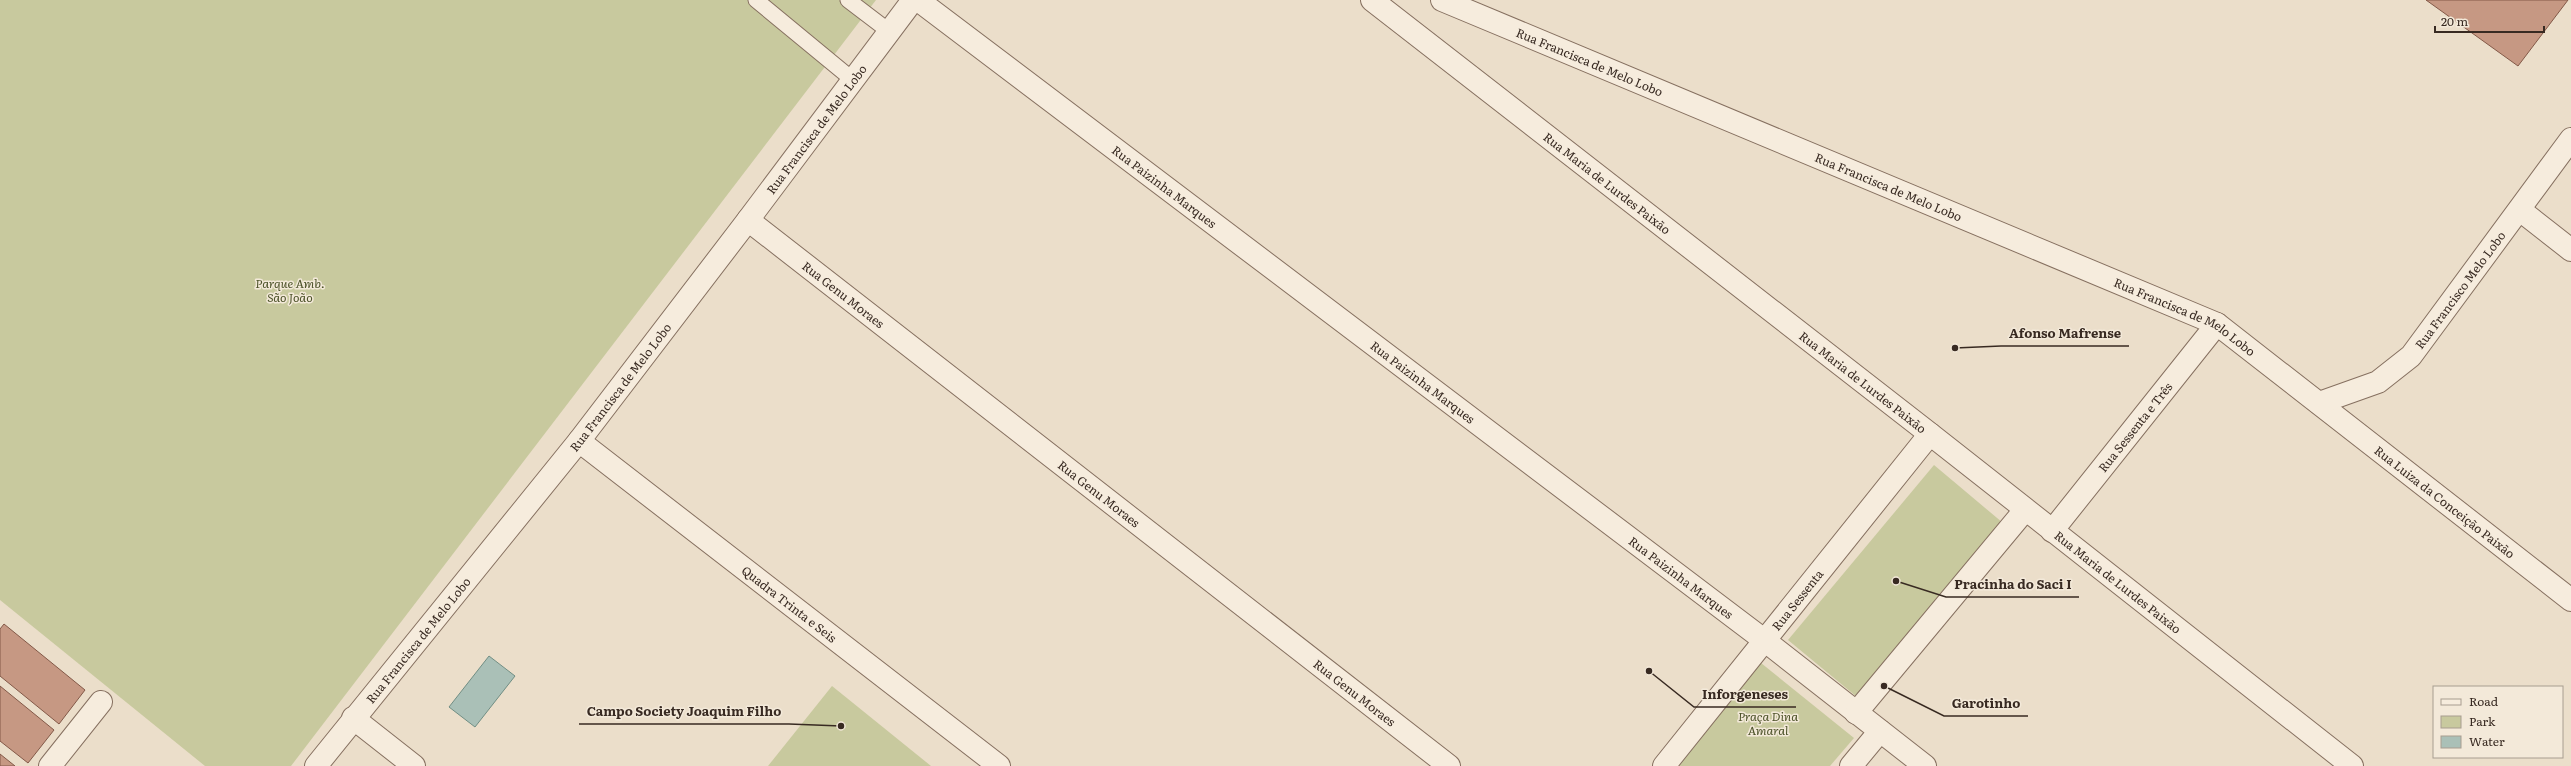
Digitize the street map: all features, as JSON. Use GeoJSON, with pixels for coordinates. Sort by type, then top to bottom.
{"type":"FeatureCollection","features":[{"type":"Feature","properties":{"kind":"street","name":"Rua Francisca de Melo Lobo"},"geometry":{"type":"LineString","coordinates":[[316,766],[353,718],[579,441],[748,220],[913,0]]}},
{"type":"Feature","properties":{"kind":"street","name":"Rua Paizinha Marques"},"geometry":{"type":"LineString","coordinates":[[918,0],[1764,640],[1925,766]]}},
{"type":"Feature","properties":{"kind":"street","name":"Rua Maria de Lurdes Paixão"},"geometry":{"type":"LineString","coordinates":[[1372,0],[1930,434],[2352,766]]}},
{"type":"Feature","properties":{"kind":"street","name":"Rua Francisca de Melo Lobo"},"geometry":{"type":"LineString","coordinates":[[1442,0],[2217,324],[2319,402]]}},
{"type":"Feature","properties":{"kind":"street","name":"Rua Francisco Melo Lobo"},"geometry":{"type":"LineString","coordinates":[[2319,402],[2378,382],[2411,356],[2571,139]]}},
{"type":"Feature","properties":{"kind":"street"},"geometry":{"type":"LineString","coordinates":[[2520,210],[2571,250]]}},
{"type":"Feature","properties":{"kind":"street","name":"Rua Genu Moraes"},"geometry":{"type":"LineString","coordinates":[[748,220],[1449,766]]}},
{"type":"Feature","properties":{"kind":"street","name":"Rua Sessenta e Três"},"geometry":{"type":"LineString","coordinates":[[2052,531],[2217,324]]}},
{"type":"Feature","properties":{"kind":"street","name":"Rua Luiza da Conceição Paixão"},"geometry":{"type":"LineString","coordinates":[[2319,402],[2571,600]]}},
{"type":"Feature","properties":{"kind":"street","name":"Rua Sessenta"},"geometry":{"type":"LineString","coordinates":[[1664,766],[1930,434]]}},
{"type":"Feature","properties":{"kind":"street","name":"Quadra Trinta e Seis"},"geometry":{"type":"LineString","coordinates":[[579,441],[999,766]]}},
{"type":"Feature","properties":{"kind":"street"},"geometry":{"type":"LineString","coordinates":[[1856,713],[2025,510]]}},
{"type":"Feature","properties":{"kind":"street"},"geometry":{"type":"LineString","coordinates":[[50,766],[101,702]]}},
{"type":"Feature","properties":{"kind":"street"},"geometry":{"type":"LineString","coordinates":[[353,718],[414,766]]}},
{"type":"Feature","properties":{"kind":"street"},"geometry":{"type":"LineString","coordinates":[[1851,766],[1880,731]]}},
{"type":"Feature","properties":{"kind":"lane"},"geometry":{"type":"LineString","coordinates":[[756,0],[853,80]]}},
{"type":"Feature","properties":{"kind":"lane"},"geometry":{"type":"LineString","coordinates":[[848,0],[890,32]]}},
{"type":"Feature","properties":{"kind":"green space","name":"Parque Amb. São João"},"geometry":{"type":"Polygon","coordinates":[[[0,0],[876,0],[291,766],[205,766],[0,600],[0,0]]]}},
{"type":"Feature","properties":{"kind":"green space"},"geometry":{"type":"Polygon","coordinates":[[[1934,465],[2003,523],[1857,697],[1788,640],[1934,465]]]}},
{"type":"Feature","properties":{"kind":"green space","name":"Praça Dina Amaral"},"geometry":{"type":"Polygon","coordinates":[[[1761,663],[1854,738],[1830,766],[1678,766],[1761,663]]]}},
{"type":"Feature","properties":{"kind":"green space"},"geometry":{"type":"Polygon","coordinates":[[[832,686],[931,766],[768,766],[832,686]]]}},
{"type":"Feature","properties":{"kind":"water"},"geometry":{"type":"Polygon","coordinates":[[[489,656],[515,676],[475,727],[449,707],[489,656]]]}},
{"type":"Feature","properties":{"kind":"building"},"geometry":{"type":"Polygon","coordinates":[[[2426,0],[2568,0],[2518,66],[2426,0]]]}},
{"type":"Feature","properties":{"kind":"building"},"geometry":{"type":"Polygon","coordinates":[[[4,624],[85,690],[59,724],[0,676],[0,629],[4,624]]]}},
{"type":"Feature","properties":{"kind":"building"},"geometry":{"type":"Polygon","coordinates":[[[0,686],[54,730],[28,763],[0,741],[0,686]]]}},
{"type":"Feature","properties":{"kind":"building"},"geometry":{"type":"Polygon","coordinates":[[[0,754],[15,766],[0,766],[0,754]]]}},
{"type":"Feature","properties":{"kind":"place","name":"Afonso Mafrense"},"geometry":{"type":"Point","coordinates":[1955,348]}},
{"type":"Feature","properties":{"kind":"place","name":"Pracinha do Saci I"},"geometry":{"type":"Point","coordinates":[1896,581]}},
{"type":"Feature","properties":{"kind":"place","name":"Inforgeneses"},"geometry":{"type":"Point","coordinates":[1649,671]}},
{"type":"Feature","properties":{"kind":"place","name":"Garotinho"},"geometry":{"type":"Point","coordinates":[1884,686]}},
{"type":"Feature","properties":{"kind":"place","name":"Campo Society Joaquim Filho"},"geometry":{"type":"Point","coordinates":[841,726]}}]}
